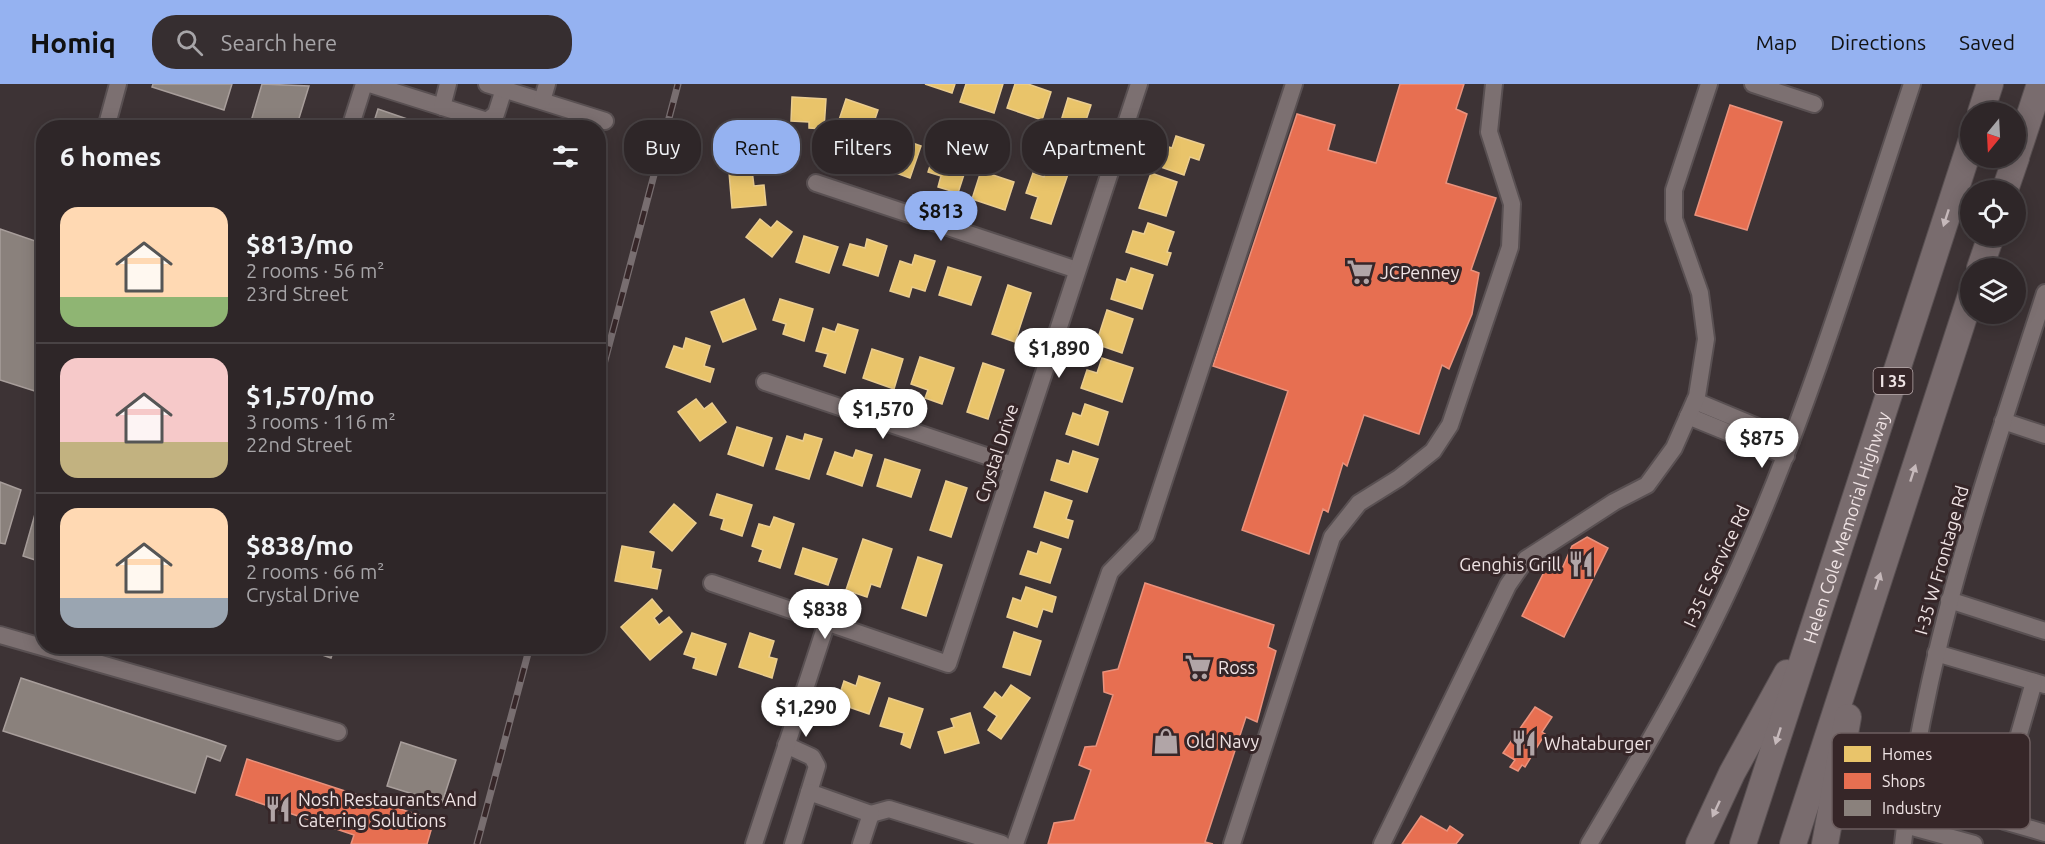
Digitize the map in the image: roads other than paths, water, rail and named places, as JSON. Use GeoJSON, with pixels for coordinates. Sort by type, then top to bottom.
{"type":"FeatureCollection","features":[{"type":"Feature","properties":{"kind":"highway"},"geometry":{"type":"LineString","coordinates":[[1984,102],[1990,84]]}},
{"type":"Feature","properties":{"kind":"highway"},"geometry":{"type":"LineString","coordinates":[[2026,127],[2040,84]]}},
{"type":"Feature","properties":{"kind":"highway","name":"Helen Cole Memorial Highway"},"geometry":{"type":"LineString","coordinates":[[1743,844],[1963,168]]}},
{"type":"Feature","properties":{"kind":"highway","name":"I 35"},"geometry":{"type":"LineString","coordinates":[[1793,844],[1962,324]]}},
{"type":"Feature","properties":{"kind":"highway"},"geometry":{"type":"LineString","coordinates":[[1699,844],[1732,773],[1816,620]]}},
{"type":"Feature","properties":{"kind":"highway"},"geometry":{"type":"LineString","coordinates":[[1844,733],[1861,634]]}},
{"type":"Feature","properties":{"kind":"highway"},"geometry":{"type":"LineString","coordinates":[[1825,844],[1832,803]]}},
{"type":"Feature","properties":{"kind":"street"},"geometry":{"type":"LineString","coordinates":[[108,120],[118,84]]}},
{"type":"Feature","properties":{"kind":"street"},"geometry":{"type":"LineString","coordinates":[[353,120],[364,84]]}},
{"type":"Feature","properties":{"kind":"street"},"geometry":{"type":"LineString","coordinates":[[370,84],[484,120]]}},
{"type":"Feature","properties":{"kind":"street"},"geometry":{"type":"LineString","coordinates":[[442,107],[448,84]]}},
{"type":"Feature","properties":{"kind":"street"},"geometry":{"type":"LineString","coordinates":[[487,84],[603,120]]}},
{"type":"Feature","properties":{"kind":"street"},"geometry":{"type":"LineString","coordinates":[[542,101],[547,84]]}},
{"type":"Feature","properties":{"kind":"street","name":"Crystal Drive"},"geometry":{"type":"LineString","coordinates":[[827,622],[948,664],[1139,84]]}},
{"type":"Feature","properties":{"kind":"street"},"geometry":{"type":"LineString","coordinates":[[1015,844],[1110,572],[1146,535],[1294,84]]}},
{"type":"Feature","properties":{"kind":"street"},"geometry":{"type":"LineString","coordinates":[[1232,844],[1332,537],[1359,503],[1399,478],[1433,451],[1450,425],[1502,275],[1510,246],[1512,204],[1489,132],[1494,84]]}},
{"type":"Feature","properties":{"kind":"street"},"geometry":{"type":"LineString","coordinates":[[1382,844],[1508,585],[1526,559],[1614,502],[1647,485],[1674,448],[1692,408],[1706,339],[1700,293],[1674,219],[1674,190],[1709,84]]}},
{"type":"Feature","properties":{"kind":"street"},"geometry":{"type":"LineString","coordinates":[[1753,84],[1814,104]]}},
{"type":"Feature","properties":{"kind":"street","name":"I-35 E Service Rd"},"geometry":{"type":"LineString","coordinates":[[1589,844],[1692,663],[1746,551],[1789,449],[1815,378],[1912,84]]}},
{"type":"Feature","properties":{"kind":"street"},"geometry":{"type":"LineString","coordinates":[[488,120],[496,114],[504,89]]}},
{"type":"Feature","properties":{"kind":"street"},"geometry":{"type":"LineString","coordinates":[[816,183],[1077,270]]}},
{"type":"Feature","properties":{"kind":"street","name":"I-35 W Frontage Rd"},"geometry":{"type":"LineString","coordinates":[[1920,733],[1936,653],[1977,500],[2045,293]]}},
{"type":"Feature","properties":{"kind":"street"},"geometry":{"type":"LineString","coordinates":[[765,382],[1013,465]]}},
{"type":"Feature","properties":{"kind":"street"},"geometry":{"type":"LineString","coordinates":[[1692,408],[1789,449]]}},
{"type":"Feature","properties":{"kind":"street"},"geometry":{"type":"LineString","coordinates":[[2003,421],[2045,435]]}},
{"type":"Feature","properties":{"kind":"street"},"geometry":{"type":"LineString","coordinates":[[712,583],[827,622],[754,844]]}},
{"type":"Feature","properties":{"kind":"street"},"geometry":{"type":"LineString","coordinates":[[1949,600],[2045,631]]}},
{"type":"Feature","properties":{"kind":"street"},"geometry":{"type":"LineString","coordinates":[[0,635],[36,645]]}},
{"type":"Feature","properties":{"kind":"street"},"geometry":{"type":"LineString","coordinates":[[1936,653],[2039,683],[2023,733]]}},
{"type":"Feature","properties":{"kind":"street"},"geometry":{"type":"LineString","coordinates":[[66,654],[338,732]]}},
{"type":"Feature","properties":{"kind":"street"},"geometry":{"type":"LineString","coordinates":[[786,745],[812,758],[817,766],[797,843]]}},
{"type":"Feature","properties":{"kind":"street"},"geometry":{"type":"LineString","coordinates":[[809,792],[871,814],[889,809],[1002,844]]}},
{"type":"Feature","properties":{"kind":"street"},"geometry":{"type":"LineString","coordinates":[[861,844],[871,814]]}},
{"type":"Feature","properties":{"kind":"street","name":"I-35 W Frontage Rd"},"geometry":{"type":"LineString","coordinates":[[1903,844],[1905,829]]}},
{"type":"Feature","properties":{"kind":"street"},"geometry":{"type":"LineString","coordinates":[[1920,829],[1974,844]]}},
{"type":"Feature","properties":{"kind":"street"},"geometry":{"type":"LineString","coordinates":[[2030,829],[2045,833]]}},
{"type":"Feature","properties":{"kind":"railway"},"geometry":{"type":"LineString","coordinates":[[606,357],[678,84]]}},
{"type":"Feature","properties":{"kind":"railway"},"geometry":{"type":"LineString","coordinates":[[477,844],[528,654]]}},
{"type":"Feature","properties":{"kind":"place","name":"JCPenney"},"geometry":{"type":"Point","coordinates":[1360,272]}},
{"type":"Feature","properties":{"kind":"place","name":"Genghis Grill"},"geometry":{"type":"Point","coordinates":[1581,564]}},
{"type":"Feature","properties":{"kind":"place","name":"Ross"},"geometry":{"type":"Point","coordinates":[1198,667]}},
{"type":"Feature","properties":{"kind":"place","name":"Old Navy"},"geometry":{"type":"Point","coordinates":[1166,741]}},
{"type":"Feature","properties":{"kind":"place","name":"Whataburger"},"geometry":{"type":"Point","coordinates":[1524,743]}},
{"type":"Feature","properties":{"kind":"place","name":"Nosh Restaurants And Catering Solutions"},"geometry":{"type":"Point","coordinates":[278,809]}}]}
